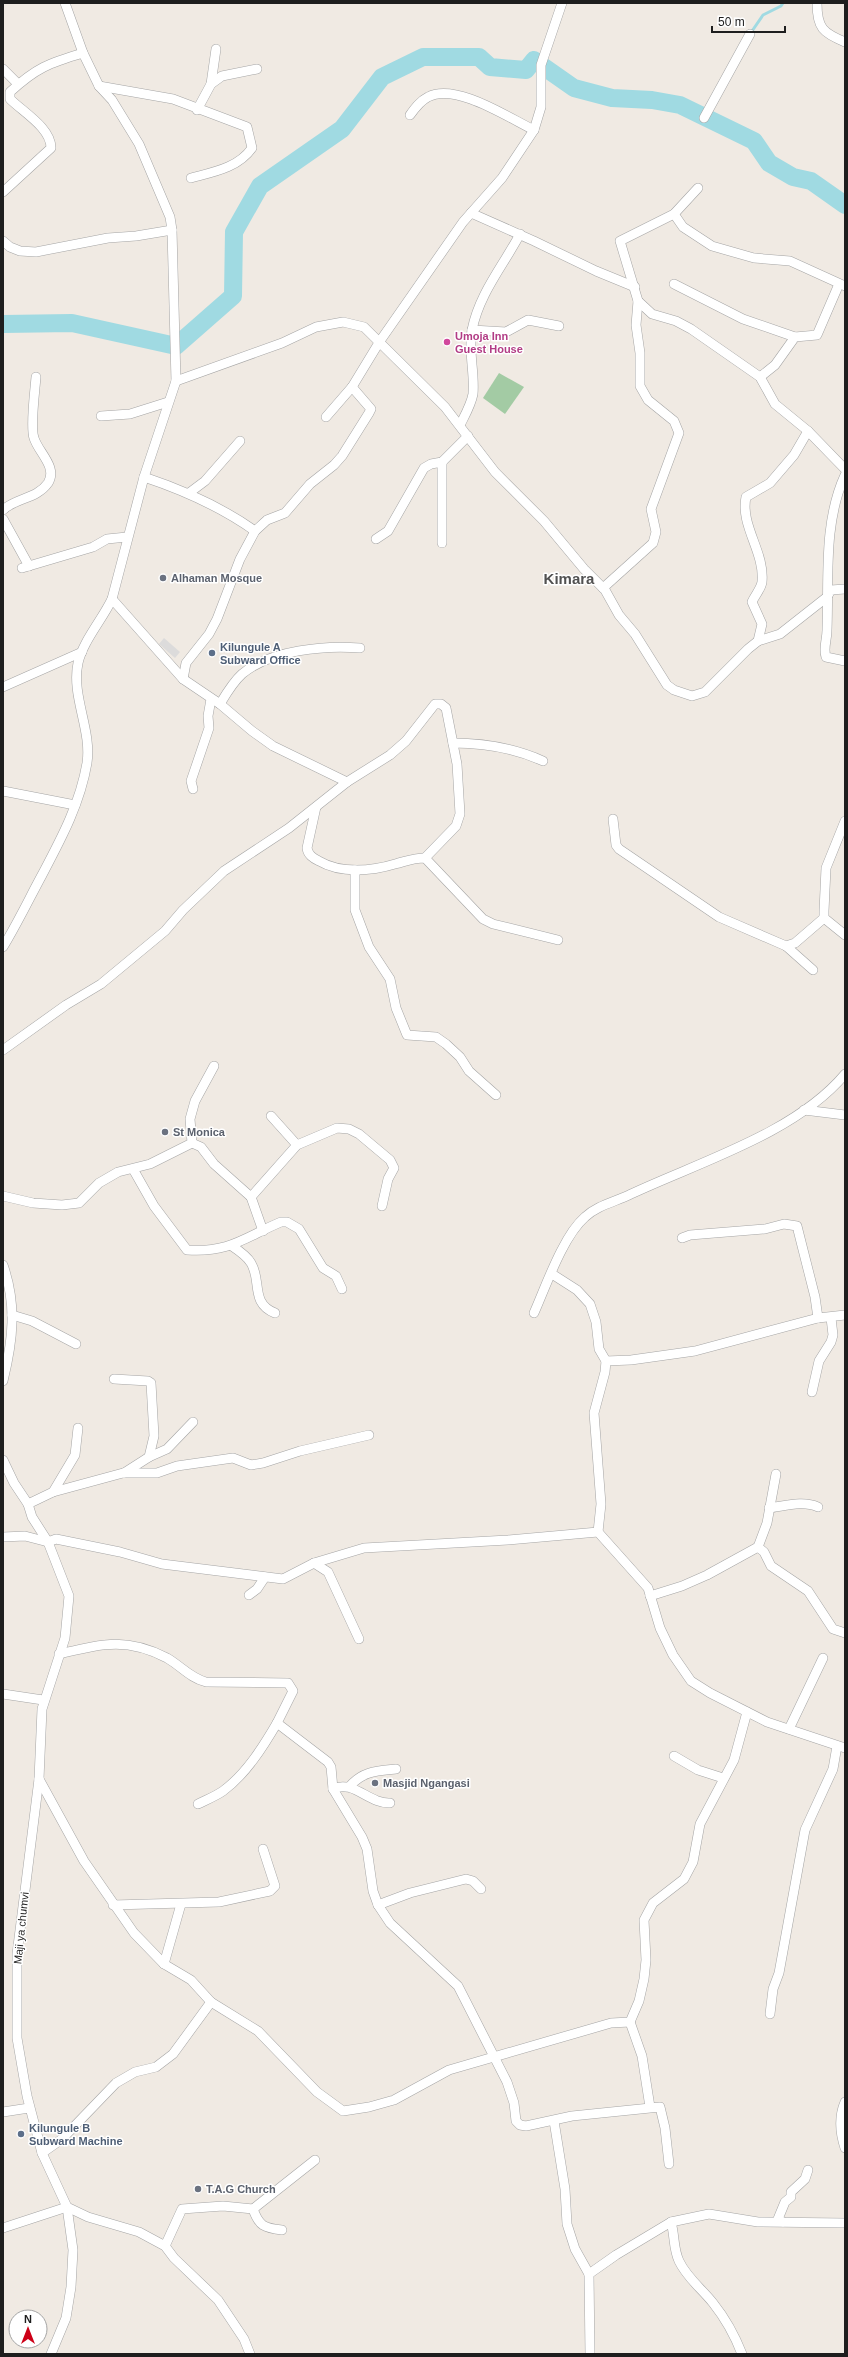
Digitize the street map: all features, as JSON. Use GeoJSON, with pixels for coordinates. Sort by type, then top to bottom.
{"type":"FeatureCollection","features":[{"type":"Feature","properties":{"kind":"street"},"geometry":{"type":"LineString","coordinates":[[3,946],[65,832],[75,805],[87,761],[87,741],[77,674],[82,652],[104,617],[112,599],[127,537],[144,477],[176,381],[172,230],[165,203],[139,144],[112,100],[99,86],[83,53],[65,3]]}},
{"type":"Feature","properties":{"kind":"street"},"geometry":{"type":"LineString","coordinates":[[326,417],[352,387],[380,341],[471,213],[502,178],[534,130],[541,107],[541,65],[562,3]]}},
{"type":"Feature","properties":{"kind":"street"},"geometry":{"type":"LineString","coordinates":[[817,3],[819,20],[822,28],[828,35],[845,42]]}},
{"type":"Feature","properties":{"kind":"street"},"geometry":{"type":"LineString","coordinates":[[704,118],[750,34]]}},
{"type":"Feature","properties":{"kind":"street"},"geometry":{"type":"LineString","coordinates":[[197,110],[211,84],[216,49]]}},
{"type":"Feature","properties":{"kind":"street"},"geometry":{"type":"LineString","coordinates":[[3,192],[51,148],[51,141],[39,126],[10,99],[9,94],[18,84],[49,63],[83,53]]}},
{"type":"Feature","properties":{"kind":"street"},"geometry":{"type":"LineString","coordinates":[[3,68],[18,84]]}},
{"type":"Feature","properties":{"kind":"street"},"geometry":{"type":"LineString","coordinates":[[211,84],[222,76],[257,69]]}},
{"type":"Feature","properties":{"kind":"street"},"geometry":{"type":"LineString","coordinates":[[99,86],[173,99],[197,110],[240,123],[247,127],[252,148],[245,158],[224,169],[191,178]]}},
{"type":"Feature","properties":{"kind":"street"},"geometry":{"type":"LineString","coordinates":[[410,115],[418,104],[428,96],[441,93],[456,94],[534,130]]}},
{"type":"Feature","properties":{"kind":"street"},"geometry":{"type":"LineString","coordinates":[[603,588],[653,543],[656,538],[652,509],[680,432],[674,421],[648,400],[640,386],[640,353],[636,325],[638,301],[620,241],[674,214],[698,188]]}},
{"type":"Feature","properties":{"kind":"street"},"geometry":{"type":"LineString","coordinates":[[471,213],[520,234],[596,272],[635,287]]}},
{"type":"Feature","properties":{"kind":"street"},"geometry":{"type":"LineString","coordinates":[[674,214],[682,227],[712,246],[754,258],[790,261],[842,285],[817,335],[795,337],[743,319],[674,284]]}},
{"type":"Feature","properties":{"kind":"street"},"geometry":{"type":"LineString","coordinates":[[3,241],[10,247],[20,251],[36,252],[108,238],[136,236],[172,230]]}},
{"type":"Feature","properties":{"kind":"street"},"geometry":{"type":"LineString","coordinates":[[460,425],[473,394],[472,330],[486,288],[499,270],[520,234]]}},
{"type":"Feature","properties":{"kind":"street"},"geometry":{"type":"LineString","coordinates":[[638,301],[652,314],[676,321],[691,329],[760,377],[775,404],[808,431],[845,469]]}},
{"type":"Feature","properties":{"kind":"street"},"geometry":{"type":"LineString","coordinates":[[472,330],[506,332],[528,320],[559,326]]}},
{"type":"Feature","properties":{"kind":"street"},"geometry":{"type":"LineString","coordinates":[[176,381],[282,343],[316,327],[343,322],[364,327],[422,383],[460,425],[495,472],[544,521],[603,588],[668,685],[674,690],[692,696],[705,692],[736,660],[758,641],[780,634],[827,597],[831,590],[845,589]]}},
{"type":"Feature","properties":{"kind":"street"},"geometry":{"type":"LineString","coordinates":[[760,377],[775,365],[795,337]]}},
{"type":"Feature","properties":{"kind":"street"},"geometry":{"type":"LineString","coordinates":[[3,510],[35,494],[48,483],[50,475],[49,464],[33,437],[36,377]]}},
{"type":"Feature","properties":{"kind":"street"},"geometry":{"type":"LineString","coordinates":[[182,679],[186,663],[209,634],[217,619],[240,559],[255,531],[267,520],[286,514],[310,484],[342,456],[371,409],[352,387]]}},
{"type":"Feature","properties":{"kind":"street"},"geometry":{"type":"LineString","coordinates":[[100,416],[130,414],[168,402]]}},
{"type":"Feature","properties":{"kind":"street"},"geometry":{"type":"LineString","coordinates":[[758,641],[762,624],[752,602],[762,582],[757,551],[744,507],[746,497],[770,483],[794,455],[808,431]]}},
{"type":"Feature","properties":{"kind":"street"},"geometry":{"type":"LineString","coordinates":[[376,539],[388,531],[424,468],[431,464],[442,462],[468,436]]}},
{"type":"Feature","properties":{"kind":"street"},"geometry":{"type":"LineString","coordinates":[[188,493],[205,481],[240,441]]}},
{"type":"Feature","properties":{"kind":"street"},"geometry":{"type":"LineString","coordinates":[[442,462],[442,543]]}},
{"type":"Feature","properties":{"kind":"street"},"geometry":{"type":"LineString","coordinates":[[845,475],[835,502],[826,569],[828,632],[824,650],[826,657],[831,660],[845,661]]}},
{"type":"Feature","properties":{"kind":"street"},"geometry":{"type":"LineString","coordinates":[[144,477],[188,493],[237,518],[255,531]]}},
{"type":"Feature","properties":{"kind":"street"},"geometry":{"type":"LineString","coordinates":[[3,519],[25,567],[93,547],[107,539],[127,537]]}},
{"type":"Feature","properties":{"kind":"street"},"geometry":{"type":"LineString","coordinates":[[112,599],[182,679],[220,704],[252,731],[273,746],[347,782]]}},
{"type":"Feature","properties":{"kind":"street"},"geometry":{"type":"LineString","coordinates":[[220,704],[241,675],[267,661],[290,653],[326,647],[360,648]]}},
{"type":"Feature","properties":{"kind":"street"},"geometry":{"type":"LineString","coordinates":[[3,687],[82,652]]}},
{"type":"Feature","properties":{"kind":"street"},"geometry":{"type":"LineString","coordinates":[[193,789],[191,781],[209,728],[208,716],[211,699]]}},
{"type":"Feature","properties":{"kind":"street"},"geometry":{"type":"LineString","coordinates":[[3,1050],[66,1005],[101,984],[165,931],[182,910],[219,875],[289,828],[347,782],[390,755],[406,741],[435,704],[441,704],[446,708],[453,743],[460,814],[456,826],[425,858],[412,858],[384,867],[355,870],[328,866],[308,853],[307,843],[316,807]]}},
{"type":"Feature","properties":{"kind":"street"},"geometry":{"type":"LineString","coordinates":[[453,743],[488,744],[527,754],[543,760]]}},
{"type":"Feature","properties":{"kind":"street"},"geometry":{"type":"LineString","coordinates":[[3,791],[75,805]]}},
{"type":"Feature","properties":{"kind":"street"},"geometry":{"type":"LineString","coordinates":[[613,819],[616,844],[632,859],[719,917],[786,946],[813,970]]}},
{"type":"Feature","properties":{"kind":"street"},"geometry":{"type":"LineString","coordinates":[[786,946],[795,943],[824,918],[826,868],[845,821]]}},
{"type":"Feature","properties":{"kind":"street"},"geometry":{"type":"LineString","coordinates":[[425,858],[483,919],[493,924],[558,940]]}},
{"type":"Feature","properties":{"kind":"street"},"geometry":{"type":"LineString","coordinates":[[355,870],[355,910],[369,947],[390,979],[396,1008],[407,1035],[436,1038],[446,1044],[479,1082],[496,1095]]}},
{"type":"Feature","properties":{"kind":"street"},"geometry":{"type":"LineString","coordinates":[[824,918],[845,935]]}},
{"type":"Feature","properties":{"kind":"street"},"geometry":{"type":"LineString","coordinates":[[192,1143],[190,1119],[194,1101],[214,1066]]}},
{"type":"Feature","properties":{"kind":"street"},"geometry":{"type":"LineString","coordinates":[[534,1313],[565,1245],[584,1217],[608,1203],[747,1143],[791,1119],[831,1091],[845,1074]]}},
{"type":"Feature","properties":{"kind":"street"},"geometry":{"type":"LineString","coordinates":[[804,1110],[845,1115]]}},
{"type":"Feature","properties":{"kind":"street"},"geometry":{"type":"LineString","coordinates":[[271,1116],[297,1146]]}},
{"type":"Feature","properties":{"kind":"street"},"geometry":{"type":"LineString","coordinates":[[251,1197],[297,1146],[337,1128],[349,1129],[359,1134],[390,1160],[394,1168],[382,1206]]}},
{"type":"Feature","properties":{"kind":"street"},"geometry":{"type":"LineString","coordinates":[[3,1196],[32,1203],[62,1205],[79,1203],[99,1182],[118,1172],[150,1164],[192,1143],[202,1147],[214,1164],[251,1197],[264,1231]]}},
{"type":"Feature","properties":{"kind":"street"},"geometry":{"type":"LineString","coordinates":[[133,1169],[151,1200],[187,1250],[215,1250],[232,1246],[281,1222],[287,1222],[299,1229],[323,1268],[336,1276],[342,1289]]}},
{"type":"Feature","properties":{"kind":"street"},"geometry":{"type":"LineString","coordinates":[[682,1238],[690,1235],[765,1229],[784,1224],[797,1226],[815,1297],[818,1318]]}},
{"type":"Feature","properties":{"kind":"street"},"geometry":{"type":"LineString","coordinates":[[232,1246],[251,1262],[259,1299],[265,1309],[275,1313]]}},
{"type":"Feature","properties":{"kind":"street"},"geometry":{"type":"LineString","coordinates":[[3,1265],[12,1294],[11,1349],[3,1381]]}},
{"type":"Feature","properties":{"kind":"street"},"geometry":{"type":"LineString","coordinates":[[552,1274],[577,1290],[590,1304],[595,1318],[599,1349],[606,1361],[605,1372],[594,1413],[601,1504],[598,1532],[648,1588],[660,1628],[673,1655],[691,1681],[747,1712],[789,1729],[841,1747],[804,1830],[779,1973],[773,1989],[770,2014]]}},
{"type":"Feature","properties":{"kind":"street"},"geometry":{"type":"LineString","coordinates":[[12,1315],[32,1321],[76,1344]]}},
{"type":"Feature","properties":{"kind":"street"},"geometry":{"type":"LineString","coordinates":[[606,1361],[631,1360],[695,1351],[818,1318],[831,1318],[845,1315]]}},
{"type":"Feature","properties":{"kind":"street"},"geometry":{"type":"LineString","coordinates":[[812,1392],[819,1361],[831,1342],[833,1335],[831,1318]]}},
{"type":"Feature","properties":{"kind":"street"},"geometry":{"type":"LineString","coordinates":[[114,1379],[148,1381],[151,1383],[154,1436],[149,1457]]}},
{"type":"Feature","properties":{"kind":"street"},"geometry":{"type":"LineString","coordinates":[[123,1473],[149,1457],[167,1449],[193,1422]]}},
{"type":"Feature","properties":{"kind":"street"},"geometry":{"type":"LineString","coordinates":[[53,1492],[75,1455],[78,1428]]}},
{"type":"Feature","properties":{"kind":"street"},"geometry":{"type":"LineString","coordinates":[[28,1504],[53,1492],[123,1473],[158,1473],[177,1466],[233,1458],[252,1465],[300,1451],[369,1435]]}},
{"type":"Feature","properties":{"kind":"street","name":"Maji ya chumvi"},"geometry":{"type":"LineString","coordinates":[[3,1460],[14,1484],[28,1504],[32,1517],[48,1542],[69,1596],[65,1638],[43,1700],[39,1779],[17,1954],[16,1978],[17,2038],[30,2108],[42,2153],[68,2207],[73,2250],[71,2287],[66,2318],[51,2354]]}},
{"type":"Feature","properties":{"kind":"street"},"geometry":{"type":"LineString","coordinates":[[650,1596],[682,1586],[708,1575],[758,1547],[769,1508],[776,1474]]}},
{"type":"Feature","properties":{"kind":"street"},"geometry":{"type":"LineString","coordinates":[[769,1508],[798,1504],[812,1504],[818,1507]]}},
{"type":"Feature","properties":{"kind":"street"},"geometry":{"type":"LineString","coordinates":[[3,1536],[25,1536],[48,1542],[56,1540],[77,1543],[184,1568],[283,1579],[314,1563],[364,1548],[508,1540],[598,1532]]}},
{"type":"Feature","properties":{"kind":"street"},"geometry":{"type":"LineString","coordinates":[[758,1547],[764,1552],[771,1566],[808,1591],[833,1629],[845,1633]]}},
{"type":"Feature","properties":{"kind":"street"},"geometry":{"type":"LineString","coordinates":[[314,1563],[328,1572],[359,1639]]}},
{"type":"Feature","properties":{"kind":"street"},"geometry":{"type":"LineString","coordinates":[[249,1595],[258,1590],[265,1577]]}},
{"type":"Feature","properties":{"kind":"street"},"geometry":{"type":"LineString","coordinates":[[59,1654],[110,1643],[135,1645],[168,1659],[196,1680],[206,1682],[288,1683],[293,1692],[262,1748],[223,1791],[198,1804]]}},
{"type":"Feature","properties":{"kind":"street"},"geometry":{"type":"LineString","coordinates":[[789,1729],[822,1658]]}},
{"type":"Feature","properties":{"kind":"street"},"geometry":{"type":"LineString","coordinates":[[3,1694],[43,1700]]}},
{"type":"Feature","properties":{"kind":"street"},"geometry":{"type":"LineString","coordinates":[[650,2107],[642,2056],[630,2022],[639,2001],[644,1980],[646,1960],[644,1920],[653,1903],[684,1879],[693,1862],[700,1824],[723,1778],[734,1760],[747,1712]]}},
{"type":"Feature","properties":{"kind":"street"},"geometry":{"type":"LineString","coordinates":[[277,1723],[328,1762],[331,1767],[333,1789],[362,1837],[367,1849],[373,1891],[378,1906],[390,1923],[458,1986],[507,2082],[514,2103],[516,2121],[520,2126],[554,2121],[572,2116],[660,2107],[665,2128],[669,2164]]}},
{"type":"Feature","properties":{"kind":"street"},"geometry":{"type":"LineString","coordinates":[[674,1756],[698,1770],[723,1778]]}},
{"type":"Feature","properties":{"kind":"street"},"geometry":{"type":"LineString","coordinates":[[350,1786],[357,1777],[370,1772],[396,1769]]}},
{"type":"Feature","properties":{"kind":"street"},"geometry":{"type":"LineString","coordinates":[[39,1779],[66,1831],[113,1905],[134,1933],[164,1964],[191,1980],[211,2002],[258,2031],[317,2092],[343,2111],[359,2110],[394,2100],[449,2070],[611,2023],[630,2022]]}},
{"type":"Feature","properties":{"kind":"street"},"geometry":{"type":"LineString","coordinates":[[333,1789],[339,1786],[350,1786],[367,1797],[383,1803],[390,1802]]}},
{"type":"Feature","properties":{"kind":"street"},"geometry":{"type":"LineString","coordinates":[[113,1905],[181,1904],[234,1901],[270,1891],[275,1886],[264,1849]]}},
{"type":"Feature","properties":{"kind":"street"},"geometry":{"type":"LineString","coordinates":[[378,1906],[410,1893],[466,1879],[473,1881],[481,1889]]}},
{"type":"Feature","properties":{"kind":"street"},"geometry":{"type":"LineString","coordinates":[[164,1964],[181,1904]]}},
{"type":"Feature","properties":{"kind":"street"},"geometry":{"type":"LineString","coordinates":[[42,2153],[62,2139],[116,2083],[135,2072],[156,2067],[173,2054],[211,2002]]}},
{"type":"Feature","properties":{"kind":"street"},"geometry":{"type":"LineString","coordinates":[[845,2102],[840,2112],[842,2139],[845,2148]]}},
{"type":"Feature","properties":{"kind":"street"},"geometry":{"type":"LineString","coordinates":[[3,2112],[30,2108]]}},
{"type":"Feature","properties":{"kind":"street"},"geometry":{"type":"LineString","coordinates":[[554,2121],[565,2189],[568,2224],[575,2249],[588,2274],[590,2354]]}},
{"type":"Feature","properties":{"kind":"street"},"geometry":{"type":"LineString","coordinates":[[165,2246],[182,2209],[223,2206],[253,2209],[315,2160]]}},
{"type":"Feature","properties":{"kind":"street"},"geometry":{"type":"LineString","coordinates":[[783,2222],[778,2219],[782,2207],[791,2196],[793,2188],[805,2179],[808,2170]]}},
{"type":"Feature","properties":{"kind":"street"},"geometry":{"type":"LineString","coordinates":[[3,2228],[68,2207],[88,2217],[118,2224],[138,2232],[165,2246],[174,2258],[218,2300],[244,2339],[250,2354]]}},
{"type":"Feature","properties":{"kind":"street"},"geometry":{"type":"LineString","coordinates":[[253,2209],[257,2221],[268,2228],[282,2230]]}},
{"type":"Feature","properties":{"kind":"street"},"geometry":{"type":"LineString","coordinates":[[588,2274],[622,2251],[671,2222],[709,2214],[758,2222],[845,2223]]}},
{"type":"Feature","properties":{"kind":"street"},"geometry":{"type":"LineString","coordinates":[[671,2222],[674,2234],[674,2248],[679,2262],[697,2288],[712,2302],[723,2317],[742,2354]]}},
{"type":"Feature","properties":{"kind":"shaded area"},"geometry":{"type":"Polygon","coordinates":[[[164,638],[180,652],[175,658],[159,644],[164,638]]]}},
{"type":"Feature","properties":{"kind":"green space"},"geometry":{"type":"Polygon","coordinates":[[[499,373],[524,387],[505,414],[483,398],[499,373]]]}},
{"type":"Feature","properties":{"kind":"waterway"},"geometry":{"type":"LineString","coordinates":[[750,34],[763,15],[781,6],[783,3]]}},
{"type":"Feature","properties":{"kind":"waterway"},"geometry":{"type":"LineString","coordinates":[[3,324],[72,323],[176,346],[233,296],[234,232],[260,186],[342,129],[382,77],[423,57],[479,57],[490,67],[526,70],[534,60],[574,88],[612,98],[652,100],[680,105],[754,141],[769,163],[793,177],[811,181],[845,205]]}},
{"type":"Feature","properties":{"kind":"place","name":"Umoja Inn Guest House"},"geometry":{"type":"Point","coordinates":[447,342]}},
{"type":"Feature","properties":{"kind":"place","name":"Alhaman Mosque"},"geometry":{"type":"Point","coordinates":[163,578]}},
{"type":"Feature","properties":{"kind":"place","name":"Kilungule A Subward Office"},"geometry":{"type":"Point","coordinates":[212,653]}},
{"type":"Feature","properties":{"kind":"place","name":"St Monica"},"geometry":{"type":"Point","coordinates":[165,1132]}},
{"type":"Feature","properties":{"kind":"place","name":"Masjid Ngangasi"},"geometry":{"type":"Point","coordinates":[375,1783]}},
{"type":"Feature","properties":{"kind":"place","name":"Kilungule B Subward Machine"},"geometry":{"type":"Point","coordinates":[21,2134]}},
{"type":"Feature","properties":{"kind":"place","name":"T.A.G Church"},"geometry":{"type":"Point","coordinates":[198,2189]}},
{"type":"Feature","properties":{"kind":"district","name":"Kimara"},"geometry":{"type":"Point","coordinates":[569,579]}}]}
